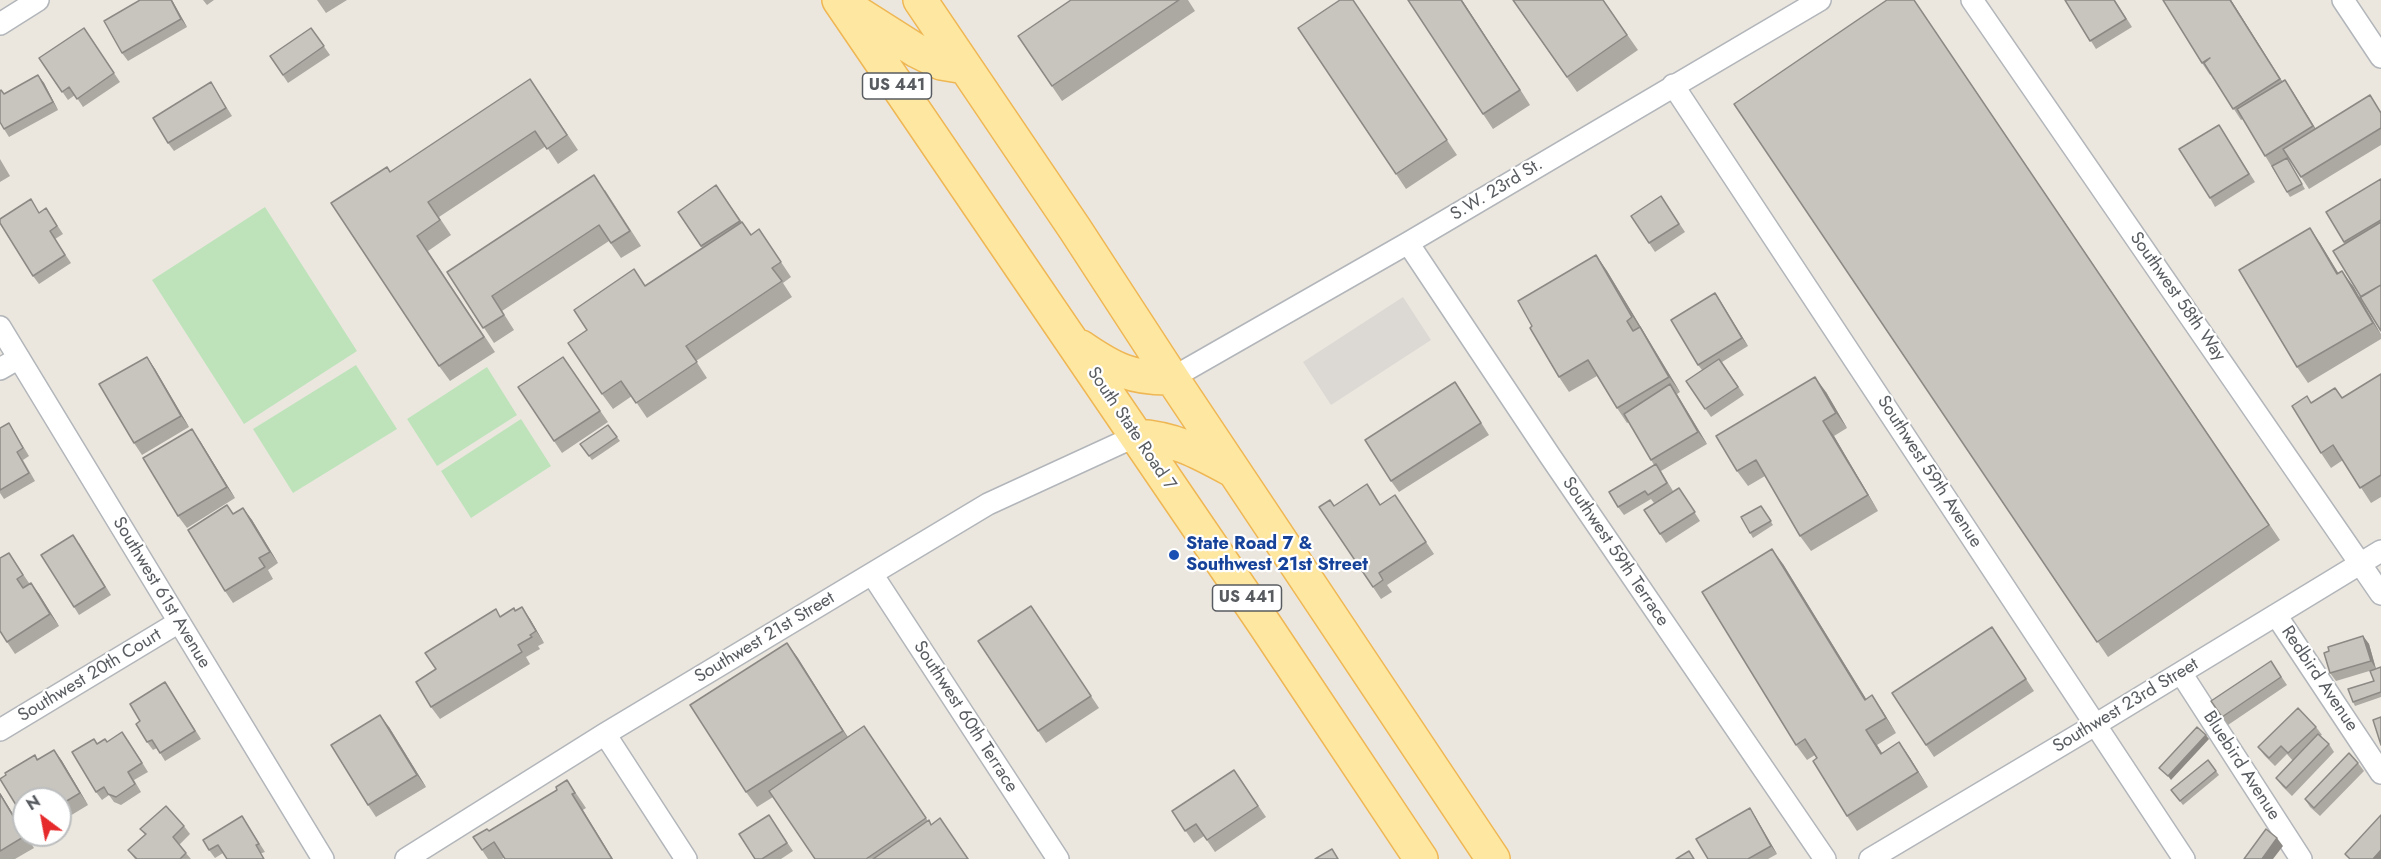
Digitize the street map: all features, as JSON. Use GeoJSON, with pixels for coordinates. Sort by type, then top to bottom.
{"type":"FeatureCollection","features":[{"type":"Feature","properties":{"kind":"main road","name":"US 441"},"geometry":{"type":"LineString","coordinates":[[920,0],[1076,229],[1172,378],[1493,859]]}},
{"type":"Feature","properties":{"kind":"main road"},"geometry":{"type":"LineString","coordinates":[[839,1],[917,51],[941,63],[965,67]]}},
{"type":"Feature","properties":{"kind":"main road","name":"South State Road 7"},"geometry":{"type":"LineString","coordinates":[[839,1],[1271,634],[1421,859]]}},
{"type":"Feature","properties":{"kind":"main road"},"geometry":{"type":"LineString","coordinates":[[1070,339],[1103,362],[1126,374],[1148,378],[1172,378]]}},
{"type":"Feature","properties":{"kind":"main road"},"geometry":{"type":"LineString","coordinates":[[1136,436],[1160,438],[1179,444],[1236,473]]}},
{"type":"Feature","properties":{"kind":"street"},"geometry":{"type":"LineString","coordinates":[[0,24],[38,0]]}},
{"type":"Feature","properties":{"kind":"street","name":"S.W. 23rd St."},"geometry":{"type":"LineString","coordinates":[[1172,378],[1408,243],[1820,0]]}},
{"type":"Feature","properties":{"kind":"street","name":"Southwest 58th Way"},"geometry":{"type":"LineString","coordinates":[[1972,0],[2381,594]]}},
{"type":"Feature","properties":{"kind":"street"},"geometry":{"type":"LineString","coordinates":[[2343,0],[2381,57]]}},
{"type":"Feature","properties":{"kind":"street","name":"Southwest 59th Avenue"},"geometry":{"type":"LineString","coordinates":[[1673,85],[2184,859]]}},
{"type":"Feature","properties":{"kind":"street","name":"Southwest 59th Terrace"},"geometry":{"type":"LineString","coordinates":[[1408,243],[1550,456],[1825,859]]}},
{"type":"Feature","properties":{"kind":"street","name":"Southwest 61st Avenue"},"geometry":{"type":"LineString","coordinates":[[0,327],[323,859]]}},
{"type":"Feature","properties":{"kind":"street"},"geometry":{"type":"LineString","coordinates":[[0,369],[19,358]]}},
{"type":"Feature","properties":{"kind":"street","name":"Southwest 21st Street"},"geometry":{"type":"LineString","coordinates":[[406,859],[605,734],[988,504],[1136,436]]}},
{"type":"Feature","properties":{"kind":"street","name":"Southwest 23rd Street"},"geometry":{"type":"LineString","coordinates":[[1870,859],[2381,551]]}},
{"type":"Feature","properties":{"kind":"street","name":"Southwest 60th Terrace"},"geometry":{"type":"LineString","coordinates":[[872,574],[1058,859]]}},
{"type":"Feature","properties":{"kind":"street","name":"Redbird Avenue"},"geometry":{"type":"LineString","coordinates":[[2276,615],[2381,773]]}},
{"type":"Feature","properties":{"kind":"street","name":"Southwest 20th Court"},"geometry":{"type":"LineString","coordinates":[[0,730],[179,622]]}},
{"type":"Feature","properties":{"kind":"street","name":"Bluebird Avenue"},"geometry":{"type":"LineString","coordinates":[[2181,673],[2301,859]]}},
{"type":"Feature","properties":{"kind":"street"},"geometry":{"type":"LineString","coordinates":[[605,734],[686,859]]}},
{"type":"Feature","properties":{"kind":"shaded area"},"geometry":{"type":"Polygon","coordinates":[[[1403,297],[1431,340],[1331,405],[1303,362],[1403,297]]]}},
{"type":"Feature","properties":{"kind":"green space"},"geometry":{"type":"Polygon","coordinates":[[[265,207],[357,351],[244,424],[152,280],[265,207]]]}},
{"type":"Feature","properties":{"kind":"green space"},"geometry":{"type":"Polygon","coordinates":[[[356,365],[397,429],[293,493],[253,429],[356,365]]]}},
{"type":"Feature","properties":{"kind":"green space"},"geometry":{"type":"Polygon","coordinates":[[[487,367],[517,415],[437,466],[407,419],[487,367]]]}},
{"type":"Feature","properties":{"kind":"green space"},"geometry":{"type":"Polygon","coordinates":[[[521,419],[551,466],[471,518],[441,471],[521,419]]]}},
{"type":"Feature","properties":{"kind":"building"},"geometry":{"type":"Polygon","coordinates":[[[140,0],[171,0],[181,19],[122,53],[104,21],[140,0]]]}},
{"type":"Feature","properties":{"kind":"building"},"geometry":{"type":"Polygon","coordinates":[[[1071,0],[1179,0],[1052,86],[1018,36],[1071,0]]]}},
{"type":"Feature","properties":{"kind":"building"},"geometry":{"type":"Polygon","coordinates":[[[1340,0],[1353,0],[1447,140],[1396,174],[1298,28],[1340,0]]]}},
{"type":"Feature","properties":{"kind":"building"},"geometry":{"type":"Polygon","coordinates":[[[1408,0],[1461,0],[1520,90],[1483,114],[1408,0]]]}},
{"type":"Feature","properties":{"kind":"building"},"geometry":{"type":"Polygon","coordinates":[[[1513,0],[1603,0],[1627,35],[1567,77],[1513,0]]]}},
{"type":"Feature","properties":{"kind":"building"},"geometry":{"type":"Polygon","coordinates":[[[1887,0],[1914,0],[2269,525],[2097,642],[1734,104],[1887,0]]]}},
{"type":"Feature","properties":{"kind":"building"},"geometry":{"type":"Polygon","coordinates":[[[2065,0],[2114,0],[2126,19],[2090,41],[2065,0]]]}},
{"type":"Feature","properties":{"kind":"building"},"geometry":{"type":"Polygon","coordinates":[[[2163,0],[2230,0],[2280,79],[2233,109],[2204,63],[2210,58],[2202,63],[2163,0]]]}},
{"type":"Feature","properties":{"kind":"building"},"geometry":{"type":"Polygon","coordinates":[[[84,28],[114,73],[77,99],[69,87],[62,92],[39,58],[84,28]]]}},
{"type":"Feature","properties":{"kind":"building"},"geometry":{"type":"Polygon","coordinates":[[[311,28],[324,46],[283,75],[270,56],[311,28]]]}},
{"type":"Feature","properties":{"kind":"building"},"geometry":{"type":"Polygon","coordinates":[[[38,75],[53,102],[4,129],[0,122],[0,91],[4,94],[38,75]]]}},
{"type":"Feature","properties":{"kind":"building"},"geometry":{"type":"Polygon","coordinates":[[[530,79],[567,135],[547,149],[535,131],[428,202],[440,220],[417,236],[484,337],[439,366],[331,203],[387,167],[390,172],[530,79]]]}},
{"type":"Feature","properties":{"kind":"building"},"geometry":{"type":"Polygon","coordinates":[[[2285,80],[2313,126],[2265,156],[2237,109],[2285,80]]]}},
{"type":"Feature","properties":{"kind":"building"},"geometry":{"type":"Polygon","coordinates":[[[211,82],[226,108],[168,143],[153,118],[211,82]]]}},
{"type":"Feature","properties":{"kind":"building"},"geometry":{"type":"Polygon","coordinates":[[[2370,95],[2381,113],[2381,128],[2301,177],[2283,149],[2370,95]]]}},
{"type":"Feature","properties":{"kind":"building"},"geometry":{"type":"Polygon","coordinates":[[[2219,125],[2249,174],[2210,198],[2179,149],[2219,125]]]}},
{"type":"Feature","properties":{"kind":"building"},"geometry":{"type":"Polygon","coordinates":[[[2287,158],[2302,184],[2287,192],[2272,166],[2287,158]]]}},
{"type":"Feature","properties":{"kind":"building"},"geometry":{"type":"Polygon","coordinates":[[[594,175],[630,231],[611,243],[599,225],[492,296],[504,315],[483,328],[447,272],[594,175]]]}},
{"type":"Feature","properties":{"kind":"building"},"geometry":{"type":"Polygon","coordinates":[[[2381,179],[2381,220],[2344,242],[2326,212],[2381,179]]]}},
{"type":"Feature","properties":{"kind":"building"},"geometry":{"type":"Polygon","coordinates":[[[716,185],[740,221],[701,246],[678,212],[716,185]]]}},
{"type":"Feature","properties":{"kind":"building"},"geometry":{"type":"Polygon","coordinates":[[[1661,196],[1679,224],[1649,243],[1631,216],[1661,196]]]}},
{"type":"Feature","properties":{"kind":"building"},"geometry":{"type":"Polygon","coordinates":[[[31,199],[39,213],[46,208],[57,226],[50,231],[65,255],[33,276],[0,223],[0,219],[31,199]]]}},
{"type":"Feature","properties":{"kind":"building"},"geometry":{"type":"Polygon","coordinates":[[[742,222],[751,235],[759,229],[781,262],[772,268],[782,281],[686,346],[697,362],[636,403],[621,381],[602,394],[568,343],[587,330],[574,310],[634,269],[645,286],[742,222]]]}},
{"type":"Feature","properties":{"kind":"building"},"geometry":{"type":"Polygon","coordinates":[[[2381,222],[2381,285],[2361,297],[2333,251],[2381,222]]]}},
{"type":"Feature","properties":{"kind":"building"},"geometry":{"type":"Polygon","coordinates":[[[2310,228],[2337,274],[2342,271],[2373,323],[2297,367],[2239,270],[2310,228]]]}},
{"type":"Feature","properties":{"kind":"building"},"geometry":{"type":"Polygon","coordinates":[[[1596,255],[1632,317],[1627,321],[1633,331],[1640,327],[1669,377],[1617,408],[1588,360],[1559,377],[1530,328],[1532,326],[1518,301],[1596,255]]]}},
{"type":"Feature","properties":{"kind":"building"},"geometry":{"type":"Polygon","coordinates":[[[2381,285],[2381,331],[2360,297],[2381,285]]]}},
{"type":"Feature","properties":{"kind":"building"},"geometry":{"type":"Polygon","coordinates":[[[1715,293],[1742,338],[1698,365],[1671,320],[1715,293]]]}},
{"type":"Feature","properties":{"kind":"building"},"geometry":{"type":"Polygon","coordinates":[[[147,357],[181,416],[134,443],[99,384],[147,357]]]}},
{"type":"Feature","properties":{"kind":"building"},"geometry":{"type":"Polygon","coordinates":[[[563,357],[600,411],[554,441],[518,387],[563,357]]]}},
{"type":"Feature","properties":{"kind":"building"},"geometry":{"type":"Polygon","coordinates":[[[1719,359],[1738,387],[1705,409],[1686,381],[1719,359]]]}},
{"type":"Feature","properties":{"kind":"building"},"geometry":{"type":"Polygon","coordinates":[[[2381,374],[2381,475],[2360,488],[2333,445],[2321,453],[2292,406],[2307,396],[2311,403],[2335,388],[2342,398],[2381,374]]]}},
{"type":"Feature","properties":{"kind":"building"},"geometry":{"type":"Polygon","coordinates":[[[1815,377],[1836,413],[1823,421],[1868,495],[1800,536],[1756,460],[1737,471],[1716,436],[1815,377]]]}},
{"type":"Feature","properties":{"kind":"building"},"geometry":{"type":"Polygon","coordinates":[[[1455,382],[1481,423],[1391,481],[1365,440],[1455,382]]]}},
{"type":"Feature","properties":{"kind":"building"},"geometry":{"type":"Polygon","coordinates":[[[1670,384],[1698,432],[1651,460],[1624,414],[1670,384]]]}},
{"type":"Feature","properties":{"kind":"building"},"geometry":{"type":"Polygon","coordinates":[[[9,423],[23,448],[17,452],[29,473],[0,490],[0,428],[9,423]]]}},
{"type":"Feature","properties":{"kind":"building"},"geometry":{"type":"Polygon","coordinates":[[[608,425],[617,437],[589,456],[580,444],[608,425]]]}},
{"type":"Feature","properties":{"kind":"building"},"geometry":{"type":"Polygon","coordinates":[[[192,429],[227,487],[178,516],[143,458],[192,429]]]}},
{"type":"Feature","properties":{"kind":"building"},"geometry":{"type":"Polygon","coordinates":[[[1656,464],[1667,483],[1648,495],[1645,491],[1618,507],[1609,492],[1656,464]]]}},
{"type":"Feature","properties":{"kind":"building"},"geometry":{"type":"Polygon","coordinates":[[[1367,484],[1380,505],[1395,495],[1426,542],[1379,573],[1383,580],[1373,587],[1319,507],[1330,500],[1334,506],[1367,484]]]}},
{"type":"Feature","properties":{"kind":"building"},"geometry":{"type":"Polygon","coordinates":[[[1679,488],[1695,512],[1660,534],[1644,510],[1679,488]]]}},
{"type":"Feature","properties":{"kind":"building"},"geometry":{"type":"Polygon","coordinates":[[[227,505],[233,514],[243,508],[270,552],[259,558],[265,567],[225,591],[188,530],[227,505]]]}},
{"type":"Feature","properties":{"kind":"building"},"geometry":{"type":"Polygon","coordinates":[[[1761,506],[1771,521],[1750,533],[1741,517],[1761,506]]]}},
{"type":"Feature","properties":{"kind":"building"},"geometry":{"type":"Polygon","coordinates":[[[73,535],[105,587],[74,607],[41,555],[73,535]]]}},
{"type":"Feature","properties":{"kind":"building"},"geometry":{"type":"Polygon","coordinates":[[[1772,549],[1865,700],[1872,695],[1886,718],[1866,730],[1881,754],[1899,742],[1918,772],[1847,816],[1813,761],[1817,758],[1805,739],[1796,745],[1702,592],[1772,549]]]}},
{"type":"Feature","properties":{"kind":"building"},"geometry":{"type":"Polygon","coordinates":[[[9,553],[23,575],[17,579],[23,588],[31,583],[50,614],[7,642],[0,631],[0,558],[9,553]]]}},
{"type":"Feature","properties":{"kind":"building"},"geometry":{"type":"Polygon","coordinates":[[[1031,606],[1091,696],[1038,731],[978,641],[1031,606]]]}},
{"type":"Feature","properties":{"kind":"building"},"geometry":{"type":"Polygon","coordinates":[[[522,607],[536,631],[530,635],[532,637],[518,645],[522,652],[431,707],[416,682],[436,669],[425,653],[496,609],[500,617],[514,608],[515,611],[522,607]]]}},
{"type":"Feature","properties":{"kind":"building"},"geometry":{"type":"Polygon","coordinates":[[[1992,627],[2026,679],[1926,745],[1892,693],[1992,627]]]}},
{"type":"Feature","properties":{"kind":"building"},"geometry":{"type":"Polygon","coordinates":[[[2363,636],[2371,661],[2330,673],[2324,653],[2329,651],[2328,647],[2363,636]]]}},
{"type":"Feature","properties":{"kind":"building"},"geometry":{"type":"Polygon","coordinates":[[[787,643],[843,731],[746,792],[690,705],[787,643]]]}},
{"type":"Feature","properties":{"kind":"building"},"geometry":{"type":"Polygon","coordinates":[[[2271,661],[2281,677],[2222,717],[2211,701],[2271,661]]]}},
{"type":"Feature","properties":{"kind":"building"},"geometry":{"type":"Polygon","coordinates":[[[2381,667],[2381,692],[2353,702],[2348,689],[2374,681],[2370,671],[2381,667]]]}},
{"type":"Feature","properties":{"kind":"building"},"geometry":{"type":"Polygon","coordinates":[[[165,682],[195,731],[160,753],[152,740],[147,742],[136,724],[140,721],[130,704],[165,682]]]}},
{"type":"Feature","properties":{"kind":"building"},"geometry":{"type":"Polygon","coordinates":[[[2298,708],[2316,727],[2288,753],[2281,746],[2269,758],[2258,747],[2298,708]]]}},
{"type":"Feature","properties":{"kind":"building"},"geometry":{"type":"Polygon","coordinates":[[[380,715],[417,775],[368,805],[331,745],[380,715]]]}},
{"type":"Feature","properties":{"kind":"building"},"geometry":{"type":"Polygon","coordinates":[[[2381,717],[2381,745],[2373,720],[2381,717]]]}},
{"type":"Feature","properties":{"kind":"building"},"geometry":{"type":"Polygon","coordinates":[[[864,726],[926,818],[866,859],[815,859],[769,791],[864,726]]]}},
{"type":"Feature","properties":{"kind":"building"},"geometry":{"type":"Polygon","coordinates":[[[2197,727],[2206,735],[2168,776],[2159,768],[2197,727]]]}},
{"type":"Feature","properties":{"kind":"building"},"geometry":{"type":"Polygon","coordinates":[[[122,732],[142,763],[128,772],[135,784],[116,797],[108,794],[104,787],[96,792],[72,752],[94,739],[97,744],[105,739],[107,742],[122,732]]]}},
{"type":"Feature","properties":{"kind":"building"},"geometry":{"type":"Polygon","coordinates":[[[2318,734],[2329,744],[2286,788],[2276,778],[2318,734]]]}},
{"type":"Feature","properties":{"kind":"building"},"geometry":{"type":"Polygon","coordinates":[[[54,750],[80,793],[72,798],[72,787],[12,787],[12,798],[0,779],[6,775],[5,773],[35,755],[37,760],[54,750]]]}},
{"type":"Feature","properties":{"kind":"building"},"geometry":{"type":"Polygon","coordinates":[[[2349,753],[2358,763],[2314,808],[2305,799],[2349,753]]]}},
{"type":"Feature","properties":{"kind":"building"},"geometry":{"type":"Polygon","coordinates":[[[2208,760],[2216,771],[2180,801],[2171,790],[2208,760]]]}},
{"type":"Feature","properties":{"kind":"building"},"geometry":{"type":"Polygon","coordinates":[[[1234,770],[1258,806],[1207,840],[1196,824],[1185,831],[1172,811],[1234,770]]]}},
{"type":"Feature","properties":{"kind":"building"},"geometry":{"type":"Polygon","coordinates":[[[567,780],[575,793],[572,794],[612,859],[505,859],[494,842],[482,850],[473,837],[487,829],[489,831],[557,790],[556,787],[567,780]]]}},
{"type":"Feature","properties":{"kind":"building"},"geometry":{"type":"Polygon","coordinates":[[[0,794],[12,814],[12,844],[0,851],[0,794]]]}},
{"type":"Feature","properties":{"kind":"building"},"geometry":{"type":"Polygon","coordinates":[[[166,806],[184,826],[173,837],[186,853],[180,859],[137,859],[128,850],[146,834],[140,829],[166,806]]]}},
{"type":"Feature","properties":{"kind":"building"},"geometry":{"type":"Polygon","coordinates":[[[1750,808],[1771,846],[1748,859],[1708,859],[1696,839],[1750,808]]]}},
{"type":"Feature","properties":{"kind":"building"},"geometry":{"type":"Polygon","coordinates":[[[769,815],[787,843],[762,859],[755,859],[739,834],[769,815]]]}},
{"type":"Feature","properties":{"kind":"building"},"geometry":{"type":"Polygon","coordinates":[[[2381,815],[2381,850],[2373,859],[2350,859],[2345,854],[2381,815]]]}},
{"type":"Feature","properties":{"kind":"building"},"geometry":{"type":"Polygon","coordinates":[[[242,816],[259,844],[256,845],[264,859],[227,859],[218,845],[209,850],[203,840],[242,816]]]}},
{"type":"Feature","properties":{"kind":"building"},"geometry":{"type":"Polygon","coordinates":[[[940,818],[968,859],[873,859],[929,820],[931,825],[940,818]]]}},
{"type":"Feature","properties":{"kind":"building"},"geometry":{"type":"Polygon","coordinates":[[[2266,829],[2277,838],[2262,859],[2244,859],[2266,829]]]}},
{"type":"Feature","properties":{"kind":"building"},"geometry":{"type":"Polygon","coordinates":[[[1332,849],[1338,859],[1315,859],[1332,849]]]}},
{"type":"Feature","properties":{"kind":"building"},"geometry":{"type":"Polygon","coordinates":[[[1689,851],[1694,859],[1676,859],[1689,851]]]}},
{"type":"Feature","properties":{"kind":"place","name":"State Road 7 & Southwest 21st Street"},"geometry":{"type":"Point","coordinates":[1174,555]}}]}
